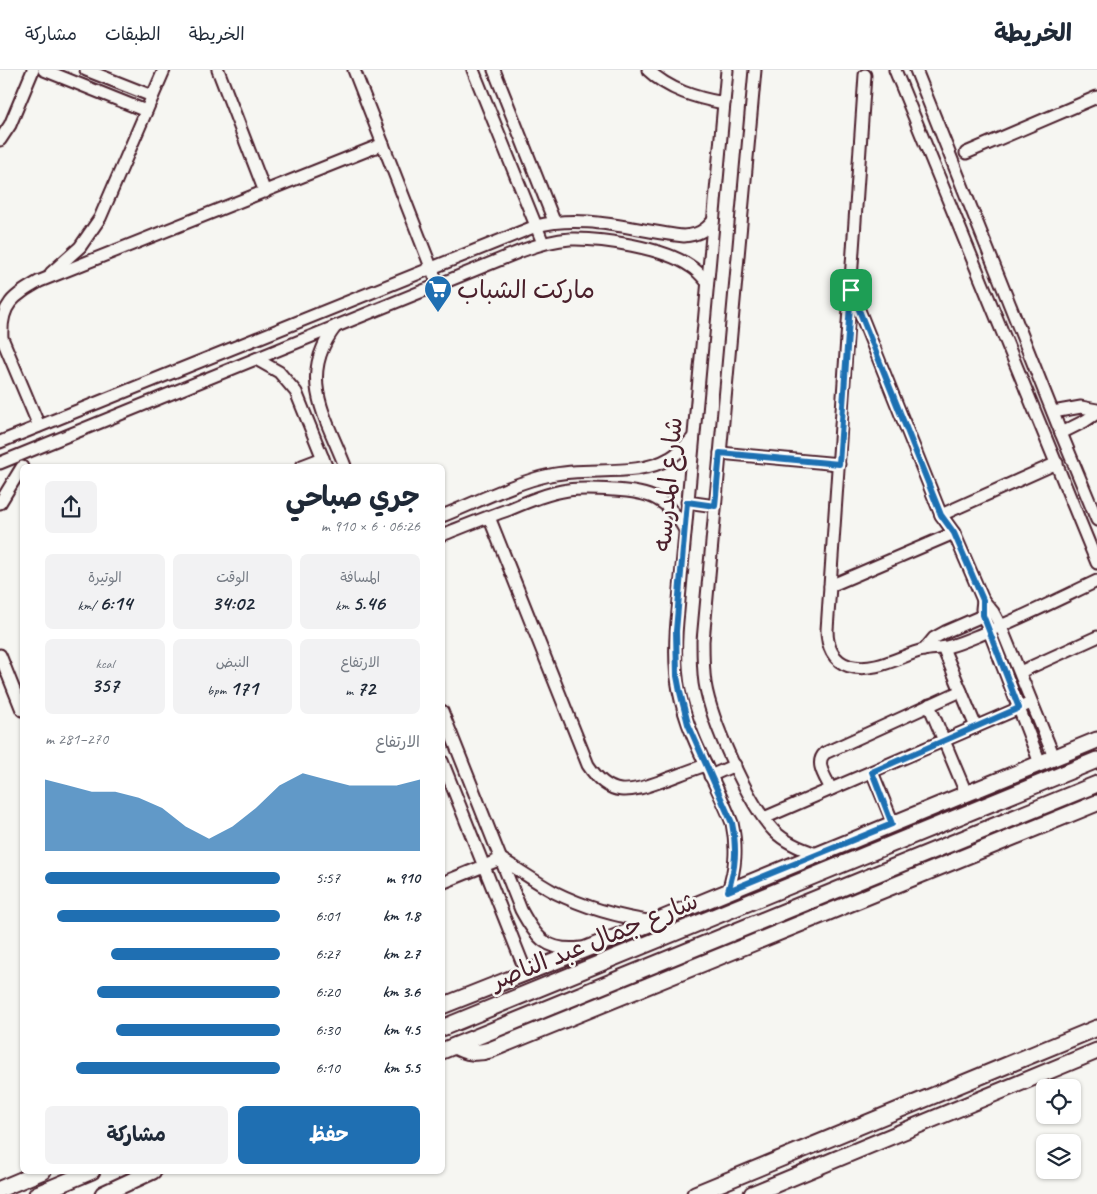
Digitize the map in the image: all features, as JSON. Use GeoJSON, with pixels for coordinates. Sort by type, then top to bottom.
{"type":"FeatureCollection","features":[{"type":"Feature","properties":{"kind":"main road"},"geometry":{"type":"LineString","coordinates":[[445,1005],[654,922],[1097,740]]}},
{"type":"Feature","properties":{"kind":"main road","name":"شارع جمال عبد الناصر"},"geometry":{"type":"LineString","coordinates":[[445,1027],[1097,760]]}},
{"type":"Feature","properties":{"kind":"main road","name":"شارع جمال عبد الناصر"},"geometry":{"type":"LineString","coordinates":[[449,1048],[1097,784]]}},
{"type":"Feature","properties":{"kind":"main road"},"geometry":{"type":"LineString","coordinates":[[449,1048],[471,1053],[481,1053],[490,1050],[1097,803]]}},
{"type":"Feature","properties":{"kind":"main road"},"geometry":{"type":"LineString","coordinates":[[988,828],[994,845]]}},
{"type":"Feature","properties":{"kind":"main road"},"geometry":{"type":"LineString","coordinates":[[734,932],[740,948]]}},
{"type":"Feature","properties":{"kind":"main road"},"geometry":{"type":"LineString","coordinates":[[695,1194],[1097,1028]]}},
{"type":"Feature","properties":{"kind":"main road"},"geometry":{"type":"LineString","coordinates":[[752,1194],[1097,1051]]}},
{"type":"Feature","properties":{"kind":"main road"},"geometry":{"type":"LineString","coordinates":[[0,1189],[35,1174]]}},
{"type":"Feature","properties":{"kind":"main road"},"geometry":{"type":"LineString","coordinates":[[37,1194],[85,1174]]}},
{"type":"Feature","properties":{"kind":"main road"},"geometry":{"type":"LineString","coordinates":[[103,1194],[146,1174]]}},
{"type":"Feature","properties":{"kind":"street"},"geometry":{"type":"LineString","coordinates":[[0,140],[10,125],[33,70]]}},
{"type":"Feature","properties":{"kind":"street"},"geometry":{"type":"LineString","coordinates":[[44,70],[146,111]]}},
{"type":"Feature","properties":{"kind":"street"},"geometry":{"type":"LineString","coordinates":[[86,70],[152,96]]}},
{"type":"Feature","properties":{"kind":"street"},"geometry":{"type":"LineString","coordinates":[[40,281],[68,259],[91,233],[108,202],[164,70]]}},
{"type":"Feature","properties":{"kind":"street"},"geometry":{"type":"LineString","coordinates":[[218,70],[265,192]]}},
{"type":"Feature","properties":{"kind":"street"},"geometry":{"type":"LineString","coordinates":[[354,70],[438,284]]}},
{"type":"Feature","properties":{"kind":"street"},"geometry":{"type":"LineString","coordinates":[[473,70],[543,243]]}},
{"type":"Feature","properties":{"kind":"street"},"geometry":{"type":"LineString","coordinates":[[494,70],[554,221]]}},
{"type":"Feature","properties":{"kind":"street"},"geometry":{"type":"LineString","coordinates":[[648,70],[670,86],[686,94],[724,103]]}},
{"type":"Feature","properties":{"kind":"street","name":"شارع المدرسه"},"geometry":{"type":"LineString","coordinates":[[727,70],[676,631],[677,676],[681,700],[688,724],[732,823],[736,857],[728,891]]}},
{"type":"Feature","properties":{"kind":"street","name":"شارع المدرسه"},"geometry":{"type":"LineString","coordinates":[[755,70],[703,641],[703,665],[709,701],[721,734],[735,765],[764,818],[774,831],[787,842],[801,850],[817,854]]}},
{"type":"Feature","properties":{"kind":"street"},"geometry":{"type":"LineString","coordinates":[[895,70],[1097,563]]}},
{"type":"Feature","properties":{"kind":"street"},"geometry":{"type":"LineString","coordinates":[[916,70],[1097,520]]}},
{"type":"Feature","properties":{"kind":"street"},"geometry":{"type":"LineString","coordinates":[[865,75],[830,586],[827,641],[831,652],[838,660],[848,666],[858,668],[882,665],[924,650],[943,648],[1001,627],[1097,581]]}},
{"type":"Feature","properties":{"kind":"street"},"geometry":{"type":"LineString","coordinates":[[966,153],[1097,97]]}},
{"type":"Feature","properties":{"kind":"street"},"geometry":{"type":"LineString","coordinates":[[39,426],[2,338],[0,327],[2,315],[7,304],[15,295],[40,281],[383,144]]}},
{"type":"Feature","properties":{"kind":"street"},"geometry":{"type":"LineString","coordinates":[[939,176],[956,169]]}},
{"type":"Feature","properties":{"kind":"street"},"geometry":{"type":"LineString","coordinates":[[0,442],[536,226],[554,221],[584,221],[692,236],[708,228],[712,221]]}},
{"type":"Feature","properties":{"kind":"street"},"geometry":{"type":"LineString","coordinates":[[0,462],[543,243],[582,239],[645,249],[680,260],[708,282]]}},
{"type":"Feature","properties":{"kind":"street"},"geometry":{"type":"LineString","coordinates":[[851,290],[941,515],[954,533],[983,600],[988,613],[989,631],[1019,708],[1047,760]]}},
{"type":"Feature","properties":{"kind":"street"},"geometry":{"type":"LineString","coordinates":[[336,326],[320,351],[316,365],[316,388],[322,409],[344,464]]}},
{"type":"Feature","properties":{"kind":"street"},"geometry":{"type":"LineString","coordinates":[[256,359],[279,372],[296,392],[324,462]]}},
{"type":"Feature","properties":{"kind":"street"},"geometry":{"type":"LineString","coordinates":[[1053,412],[1081,407],[1097,411]]}},
{"type":"Feature","properties":{"kind":"street"},"geometry":{"type":"LineString","coordinates":[[306,416],[315,408],[322,409]]}},
{"type":"Feature","properties":{"kind":"street"},"geometry":{"type":"LineString","coordinates":[[1061,433],[1085,422],[1097,411]]}},
{"type":"Feature","properties":{"kind":"street"},"geometry":{"type":"LineString","coordinates":[[445,515],[548,475],[576,471],[642,468],[656,464],[676,454],[693,438]]}},
{"type":"Feature","properties":{"kind":"street"},"geometry":{"type":"LineString","coordinates":[[25,464],[38,447]]}},
{"type":"Feature","properties":{"kind":"street"},"geometry":{"type":"LineString","coordinates":[[720,453],[839,464]]}},
{"type":"Feature","properties":{"kind":"street"},"geometry":{"type":"LineString","coordinates":[[941,515],[1057,464]]}},
{"type":"Feature","properties":{"kind":"street"},"geometry":{"type":"LineString","coordinates":[[0,503],[20,472]]}},
{"type":"Feature","properties":{"kind":"street"},"geometry":{"type":"LineString","coordinates":[[445,534],[540,496],[558,492],[591,489],[643,492],[668,506],[678,517],[685,530]]}},
{"type":"Feature","properties":{"kind":"street"},"geometry":{"type":"LineString","coordinates":[[687,502],[715,506]]}},
{"type":"Feature","properties":{"kind":"street"},"geometry":{"type":"LineString","coordinates":[[489,517],[585,759],[596,777],[618,790],[632,791],[708,770],[735,765]]}},
{"type":"Feature","properties":{"kind":"street"},"geometry":{"type":"LineString","coordinates":[[830,586],[954,533]]}},
{"type":"Feature","properties":{"kind":"street"},"geometry":{"type":"LineString","coordinates":[[924,650],[934,638],[988,613]]}},
{"type":"Feature","properties":{"kind":"street"},"geometry":{"type":"LineString","coordinates":[[988,613],[1001,627],[1020,672],[1032,703],[1047,760]]}},
{"type":"Feature","properties":{"kind":"street"},"geometry":{"type":"LineString","coordinates":[[1020,672],[1097,636]]}},
{"type":"Feature","properties":{"kind":"street"},"geometry":{"type":"LineString","coordinates":[[943,648],[976,727]]}},
{"type":"Feature","properties":{"kind":"street"},"geometry":{"type":"LineString","coordinates":[[0,655],[20,705]]}},
{"type":"Feature","properties":{"kind":"street"},"geometry":{"type":"LineString","coordinates":[[831,789],[820,765],[820,758],[825,752],[961,691]]}},
{"type":"Feature","properties":{"kind":"street"},"geometry":{"type":"LineString","coordinates":[[764,818],[1032,703]]}},
{"type":"Feature","properties":{"kind":"street"},"geometry":{"type":"LineString","coordinates":[[929,706],[966,793]]}},
{"type":"Feature","properties":{"kind":"street"},"geometry":{"type":"LineString","coordinates":[[445,719],[521,910],[536,935],[546,944],[556,948],[590,947]]}},
{"type":"Feature","properties":{"kind":"street"},"geometry":{"type":"LineString","coordinates":[[445,768],[526,972]]}},
{"type":"Feature","properties":{"kind":"street"},"geometry":{"type":"LineString","coordinates":[[872,772],[892,824]]}},
{"type":"Feature","properties":{"kind":"street"},"geometry":{"type":"LineString","coordinates":[[445,882],[501,859]]}},
{"type":"Feature","properties":{"kind":"street"},"geometry":{"type":"LineString","coordinates":[[501,859],[534,880],[573,901],[607,913],[654,922]]}},
{"type":"Feature","properties":{"kind":"place","name":"ماركت الشباب"},"geometry":{"type":"Point","coordinates":[438,313]}},
{"type":"Feature","properties":{"kind":"route"},"geometry":{"type":"LineString","coordinates":[[851,290],[941,515],[954,533],[983,600],[983,615],[1019,708],[872,772],[892,824],[728,891],[736,857],[732,823],[688,724],[677,676],[675,654],[676,631],[687,502],[715,506],[720,453],[839,464],[851,290]]}}]}
